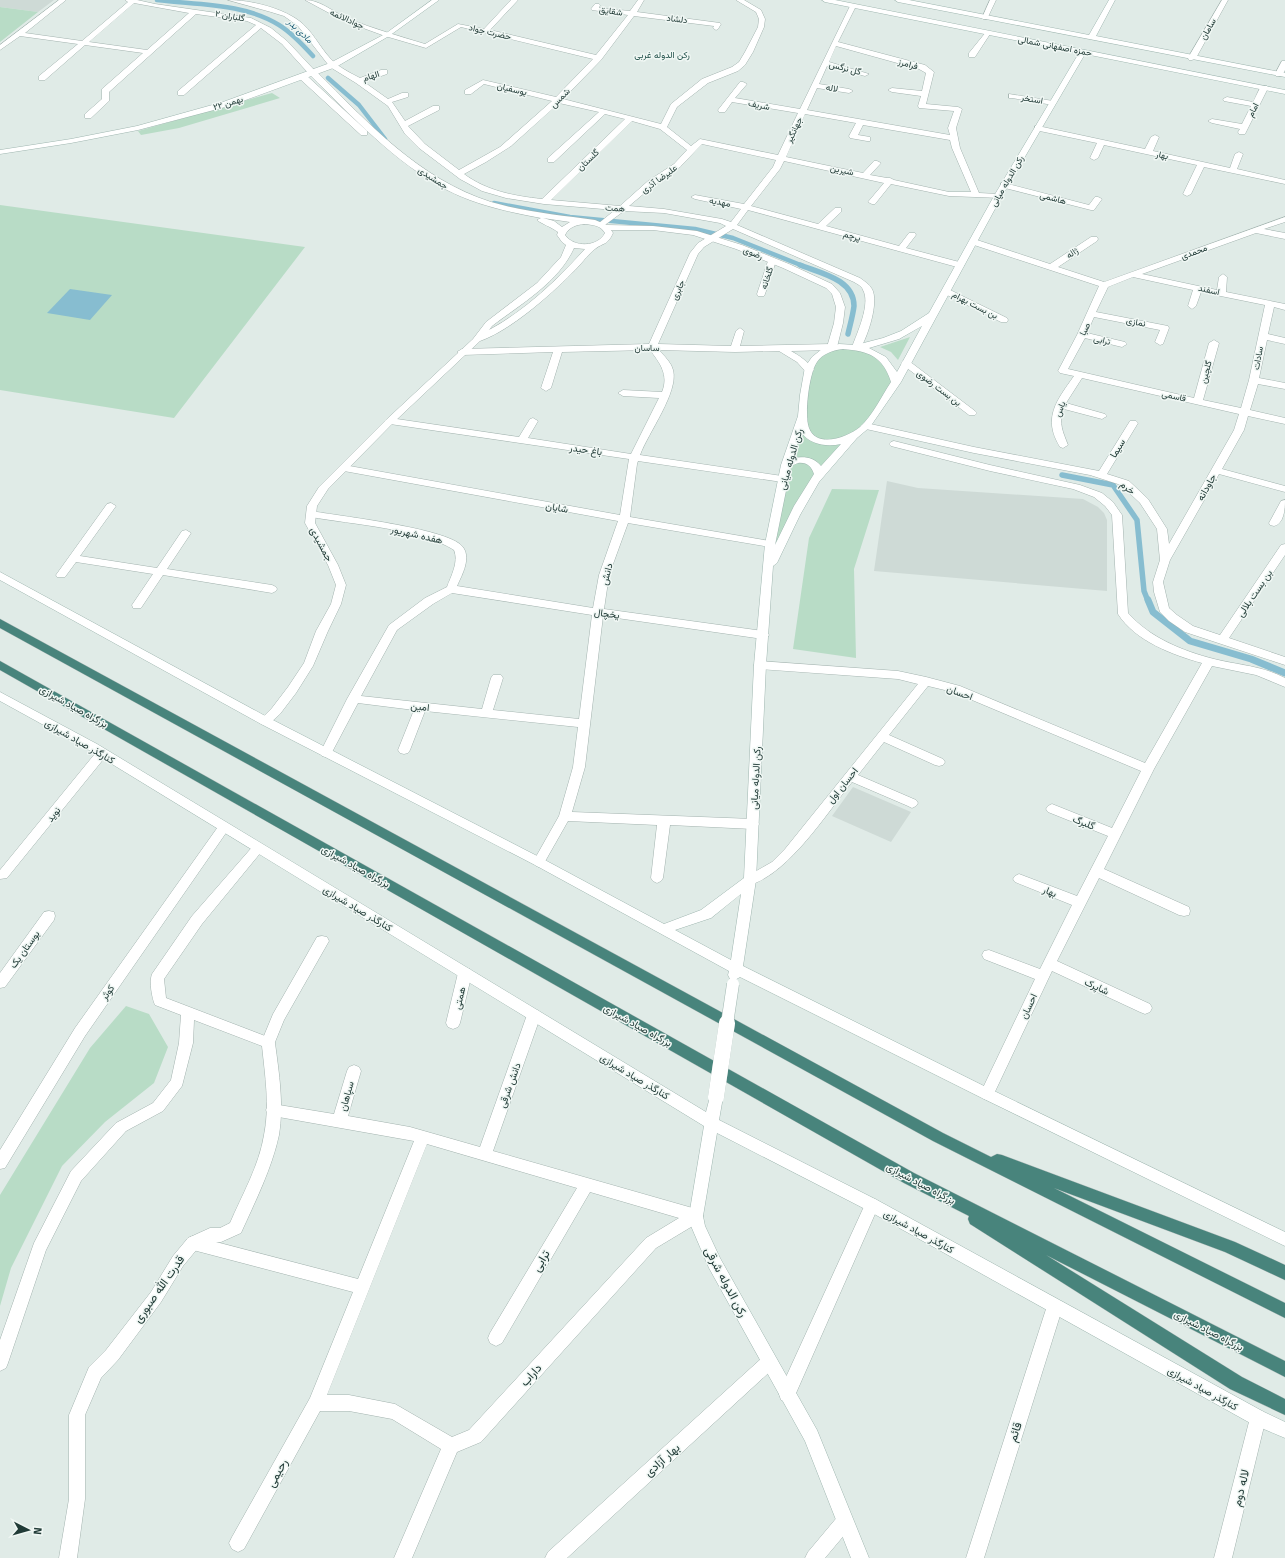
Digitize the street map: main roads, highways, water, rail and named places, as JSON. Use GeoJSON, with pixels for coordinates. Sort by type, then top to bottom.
{"type":"FeatureCollection","features":[{"type":"Feature","properties":{"kind":"highway"},"geometry":{"type":"LineString","coordinates":[[0,623],[938,1138],[1285,1311]]}},
{"type":"Feature","properties":{"kind":"highway","name":"بزرگراه صیاد شیرازی"},"geometry":{"type":"LineString","coordinates":[[0,665],[909,1178],[1285,1369]]}},
{"type":"Feature","properties":{"kind":"highway"},"geometry":{"type":"LineString","coordinates":[[938,1138],[1230,1247],[1285,1273]]}},
{"type":"Feature","properties":{"kind":"highway"},"geometry":{"type":"LineString","coordinates":[[909,1178],[1236,1383],[1285,1407]]}},
{"type":"Feature","properties":{"kind":"water"},"geometry":{"type":"Polygon","coordinates":[[[70,289],[112,295],[90,320],[47,313],[70,289]]]}},
{"type":"Feature","properties":{"kind":"waterway","name":"مادی بدر"},"geometry":{"type":"LineString","coordinates":[[157,0],[220,6],[236,9],[265,18],[284,28],[313,56]]}},
{"type":"Feature","properties":{"kind":"waterway"},"geometry":{"type":"LineString","coordinates":[[328,78],[359,105],[385,139]]}},
{"type":"Feature","properties":{"kind":"waterway"},"geometry":{"type":"LineString","coordinates":[[494,203],[570,217],[695,229],[733,238],[803,266]]}},
{"type":"Feature","properties":{"kind":"waterway"},"geometry":{"type":"LineString","coordinates":[[800,265],[826,274],[842,283],[848,289],[854,306],[848,334]]}},
{"type":"Feature","properties":{"kind":"waterway"},"geometry":{"type":"LineString","coordinates":[[1062,475],[1113,485],[1137,520],[1144,591],[1148,601]]}},
{"type":"Feature","properties":{"kind":"waterway"},"geometry":{"type":"LineString","coordinates":[[1148,600],[1153,612],[1190,641],[1251,659],[1285,673]]}},
{"type":"Feature","properties":{"kind":"district","name":"رکن الدوله غربی"},"geometry":{"type":"Point","coordinates":[662,55]}}]}
